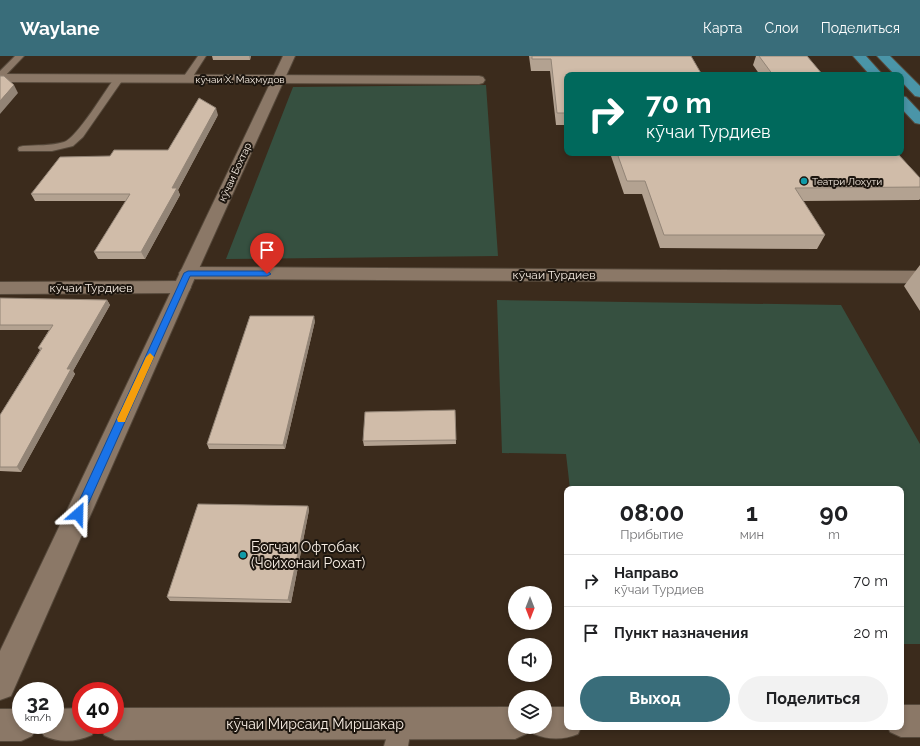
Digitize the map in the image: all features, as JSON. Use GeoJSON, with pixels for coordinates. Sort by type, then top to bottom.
{"type":"FeatureCollection","features":[{"type":"Feature","properties":{"kind":"highway"},"geometry":{"type":"LineString","coordinates":[[859,56],[874,72]]}},
{"type":"Feature","properties":{"kind":"highway"},"geometry":{"type":"LineString","coordinates":[[882,56],[898,72]]}},
{"type":"Feature","properties":{"kind":"highway"},"geometry":{"type":"LineString","coordinates":[[904,77],[920,93]]}},
{"type":"Feature","properties":{"kind":"highway"},"geometry":{"type":"LineString","coordinates":[[904,103],[920,120]]}},
{"type":"Feature","properties":{"kind":"street","name":"кӯчаи Бохтар"},"geometry":{"type":"LineString","coordinates":[[0,685],[289,56]]}},
{"type":"Feature","properties":{"kind":"street","name":"кӯчаи Х. Маҳмудов"},"geometry":{"type":"LineString","coordinates":[[0,77],[480,80]]}},
{"type":"Feature","properties":{"kind":"street","name":"кӯчаи Турдиев"},"geometry":{"type":"LineString","coordinates":[[0,288],[185,280],[920,277]]}},
{"type":"Feature","properties":{"kind":"street"},"geometry":{"type":"LineString","coordinates":[[904,721],[920,721]]}},
{"type":"Feature","properties":{"kind":"street"},"geometry":{"type":"LineString","coordinates":[[552,723],[564,722]]}},
{"type":"Feature","properties":{"kind":"street","name":"кӯчаи Мирсаид Миршакар"},"geometry":{"type":"LineString","coordinates":[[124,724],[398,735],[508,724]]}},
{"type":"Feature","properties":{"kind":"street"},"geometry":{"type":"LineString","coordinates":[[0,725],[12,725]]}},
{"type":"Feature","properties":{"kind":"lane"},"geometry":{"type":"LineString","coordinates":[[0,77],[20,56]]}},
{"type":"Feature","properties":{"kind":"lane"},"geometry":{"type":"LineString","coordinates":[[187,79],[202,56]]}},
{"type":"Feature","properties":{"kind":"lane"},"geometry":{"type":"LineString","coordinates":[[23,149],[52,148],[69,144],[79,136],[119,78]]}},
{"type":"Feature","properties":{"kind":"green space"},"geometry":{"type":"Polygon","coordinates":[[[486,85],[498,256],[226,259],[293,87],[486,85]]]}},
{"type":"Feature","properties":{"kind":"green space"},"geometry":{"type":"Polygon","coordinates":[[[497,300],[841,305],[920,444],[920,644],[904,644],[904,486],[570,486],[566,454],[502,453],[497,300]]]}},
{"type":"Feature","properties":{"kind":"building"},"geometry":{"type":"Polygon","coordinates":[[[532,56],[691,56],[700,72],[564,72],[564,113],[557,113],[551,59],[532,59],[532,56]]]}},
{"type":"Feature","properties":{"kind":"building"},"geometry":{"type":"Polygon","coordinates":[[[759,56],[807,56],[820,72],[771,72],[759,56]]]}},
{"type":"Feature","properties":{"kind":"building"},"geometry":{"type":"Polygon","coordinates":[[[0,76],[4,76],[14,85],[0,101],[0,76]]]}},
{"type":"Feature","properties":{"kind":"building"},"geometry":{"type":"Polygon","coordinates":[[[199,98],[216,108],[172,188],[177,188],[141,252],[94,252],[130,194],[31,194],[60,157],[110,156],[114,150],[168,150],[199,98]]]}},
{"type":"Feature","properties":{"kind":"building"},"geometry":{"type":"Polygon","coordinates":[[[618,156],[900,156],[920,178],[920,187],[795,188],[825,235],[664,235],[645,181],[627,181],[618,156]]]}},
{"type":"Feature","properties":{"kind":"building"},"geometry":{"type":"Polygon","coordinates":[[[0,298],[107,300],[67,369],[71,369],[17,467],[0,467],[0,415],[42,348],[38,348],[53,325],[0,325],[0,298]]]}},
{"type":"Feature","properties":{"kind":"building"},"geometry":{"type":"Polygon","coordinates":[[[250,316],[314,316],[283,445],[207,444],[250,316]]]}},
{"type":"Feature","properties":{"kind":"building"},"geometry":{"type":"Polygon","coordinates":[[[455,410],[456,440],[363,441],[365,412],[455,410]]]}},
{"type":"Feature","properties":{"kind":"building","name":"Богчаи Офтобак (Чойхонаи Рохат)"},"geometry":{"type":"Polygon","coordinates":[[[198,504],[308,506],[288,600],[167,597],[198,504]]]}},
{"type":"Feature","properties":{"kind":"slow traffic"},"geometry":{"type":"LineString","coordinates":[[122,419],[150,357]]}},
{"type":"Feature","properties":{"kind":"place","name":"Театри Лоҳути"},"geometry":{"type":"Point","coordinates":[804,181]}},
{"type":"Feature","properties":{"kind":"place","name":"Богчаи Офтобак (Чойхонаи Рохат)"},"geometry":{"type":"Point","coordinates":[243,555]}},
{"type":"Feature","properties":{"kind":"route"},"geometry":{"type":"LineString","coordinates":[[78,514],[188,273],[267,274]]}}]}
